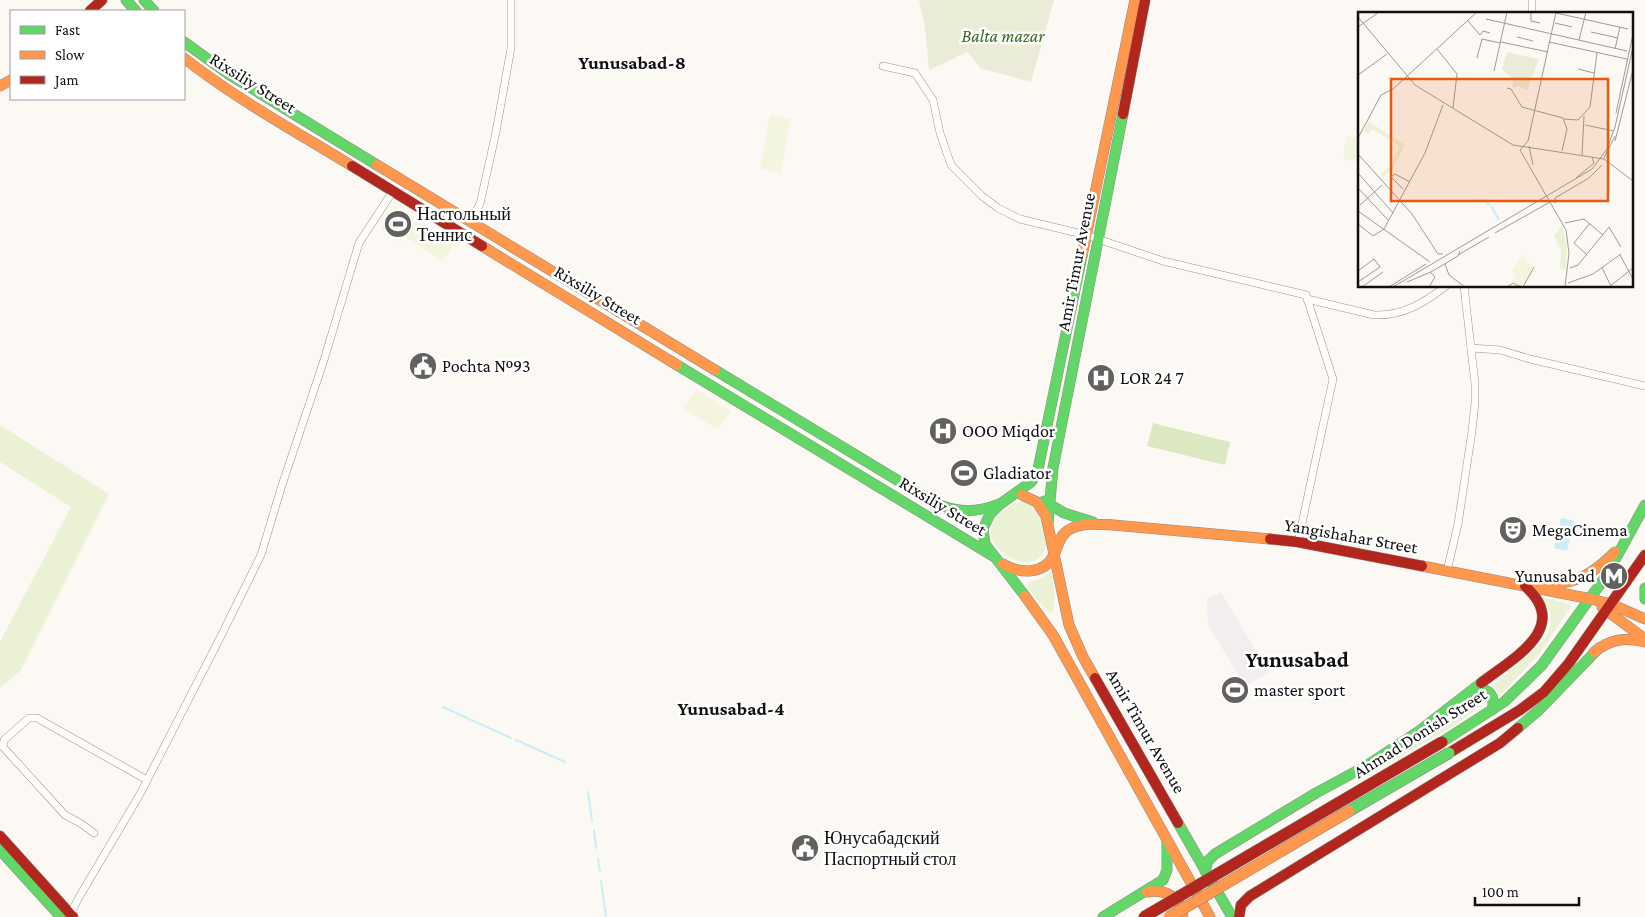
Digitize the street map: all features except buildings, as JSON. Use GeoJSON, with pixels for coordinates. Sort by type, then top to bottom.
{"type":"FeatureCollection","features":[{"type":"Feature","properties":{"kind":"main road"},"geometry":{"type":"LineString","coordinates":[[91,10],[102,0]]}},
{"type":"Feature","properties":{"kind":"main road"},"geometry":{"type":"LineString","coordinates":[[126,0],[135,10]]}},
{"type":"Feature","properties":{"kind":"main road"},"geometry":{"type":"LineString","coordinates":[[144,0],[153,10]]}},
{"type":"Feature","properties":{"kind":"main road","name":"Amir Timur Avenue"},"geometry":{"type":"LineString","coordinates":[[1135,0],[1039,468],[1029,485],[1002,502],[990,514],[983,529],[985,544],[1052,635],[1210,917]]}},
{"type":"Feature","properties":{"kind":"main road","name":"Amir Timur Avenue"},"geometry":{"type":"LineString","coordinates":[[1049,504],[1053,468],[1145,0]]}},
{"type":"Feature","properties":{"kind":"main road","name":"Rixsiliy Street"},"geometry":{"type":"LineString","coordinates":[[185,43],[226,72],[933,503],[951,511],[971,512],[1002,502]]}},
{"type":"Feature","properties":{"kind":"main road","name":"Rixsiliy Street"},"geometry":{"type":"LineString","coordinates":[[185,59],[219,84],[996,558]]}},
{"type":"Feature","properties":{"kind":"main road"},"geometry":{"type":"LineString","coordinates":[[219,84],[218,75],[226,72]]}},
{"type":"Feature","properties":{"kind":"main road"},"geometry":{"type":"LineString","coordinates":[[505,259],[513,247]]}},
{"type":"Feature","properties":{"kind":"main road"},"geometry":{"type":"LineString","coordinates":[[872,484],[880,479],[880,471]]}},
{"type":"Feature","properties":{"kind":"main road"},"geometry":{"type":"LineString","coordinates":[[1002,502],[1022,495],[1035,497],[1049,504],[1048,523]]}},
{"type":"Feature","properties":{"kind":"main road","name":"Amir Timur Avenue"},"geometry":{"type":"LineString","coordinates":[[1022,495],[1038,503],[1044,512],[1055,553],[1069,625],[1083,657],[1232,917]]}},
{"type":"Feature","properties":{"kind":"main road","name":"Yangishahar Street"},"geometry":{"type":"LineString","coordinates":[[1049,504],[1064,513],[1103,524],[1298,542],[1525,586],[1591,599],[1609,608],[1645,620]]}},
{"type":"Feature","properties":{"kind":"main road","name":"Ahmad Donish Street"},"geometry":{"type":"LineString","coordinates":[[1144,917],[1442,742],[1512,695],[1533,675],[1591,599],[1627,540],[1645,505]]}},
{"type":"Feature","properties":{"kind":"main road","name":"Yangishahar Street"},"geometry":{"type":"LineString","coordinates":[[1055,553],[1061,538],[1068,531],[1083,526],[1103,524]]}},
{"type":"Feature","properties":{"kind":"main road"},"geometry":{"type":"LineString","coordinates":[[1525,586],[1560,585],[1578,581],[1599,567],[1627,540]]}},
{"type":"Feature","properties":{"kind":"main road"},"geometry":{"type":"LineString","coordinates":[[996,558],[1015,570],[1030,571],[1044,565],[1055,553]]}},
{"type":"Feature","properties":{"kind":"main road","name":"Ahmad Donish Street"},"geometry":{"type":"LineString","coordinates":[[1169,917],[1449,753],[1520,710],[1544,692],[1569,663],[1645,555]]}},
{"type":"Feature","properties":{"kind":"main road"},"geometry":{"type":"LineString","coordinates":[[1205,871],[1208,861],[1215,854],[1316,793],[1366,766],[1420,731],[1529,646],[1541,630],[1543,618],[1541,606],[1525,586]]}},
{"type":"Feature","properties":{"kind":"main road"},"geometry":{"type":"LineString","coordinates":[[1645,588],[1645,599]]}},
{"type":"Feature","properties":{"kind":"main road","name":"Yangishahar Street"},"geometry":{"type":"LineString","coordinates":[[1609,608],[1645,639]]}},
{"type":"Feature","properties":{"kind":"main road"},"geometry":{"type":"LineString","coordinates":[[1500,744],[1544,692],[1599,648],[1617,638],[1645,642]]}},
{"type":"Feature","properties":{"kind":"main road"},"geometry":{"type":"LineString","coordinates":[[1239,917],[1241,905],[1250,896],[1500,744],[1539,710],[1599,648]]}},
{"type":"Feature","properties":{"kind":"main road"},"geometry":{"type":"LineString","coordinates":[[1475,688],[1485,689],[1492,693],[1494,701],[1492,710]]}},
{"type":"Feature","properties":{"kind":"main road"},"geometry":{"type":"LineString","coordinates":[[1131,776],[1132,770],[1137,766],[1147,769]]}},
{"type":"Feature","properties":{"kind":"main road"},"geometry":{"type":"LineString","coordinates":[[0,836],[68,916]]}},
{"type":"Feature","properties":{"kind":"main road"},"geometry":{"type":"LineString","coordinates":[[1102,917],[1160,883],[1165,877],[1167,870],[1168,841]]}},
{"type":"Feature","properties":{"kind":"main road"},"geometry":{"type":"LineString","coordinates":[[0,850],[68,916]]}},
{"type":"Feature","properties":{"kind":"main road"},"geometry":{"type":"LineString","coordinates":[[1143,894],[1157,890],[1172,895],[1180,903],[1183,917]]}},
{"type":"Feature","properties":{"kind":"street"},"geometry":{"type":"LineString","coordinates":[[470,221],[480,204],[512,48],[511,0]]}},
{"type":"Feature","properties":{"kind":"street"},"geometry":{"type":"LineString","coordinates":[[882,66],[915,73],[933,100],[940,133],[951,165],[982,196],[998,208],[1020,219],[1086,235],[1163,261],[1306,295],[1333,379],[1298,542]]}},
{"type":"Feature","properties":{"kind":"street"},"geometry":{"type":"LineString","coordinates":[[68,916],[147,780],[224,632],[261,555],[282,485],[324,360],[359,243],[393,191]]}},
{"type":"Feature","properties":{"kind":"street"},"geometry":{"type":"LineString","coordinates":[[1308,299],[1374,315],[1385,315],[1401,313],[1415,308],[1443,288]]}},
{"type":"Feature","properties":{"kind":"street"},"geometry":{"type":"LineString","coordinates":[[1447,571],[1458,524],[1472,430],[1475,384],[1464,288]]}},
{"type":"Feature","properties":{"kind":"street"},"geometry":{"type":"LineString","coordinates":[[1471,348],[1500,350],[1530,359],[1645,386]]}},
{"type":"Feature","properties":{"kind":"street"},"geometry":{"type":"LineString","coordinates":[[94,833],[80,822],[65,815],[3,747],[4,740],[29,718],[37,718],[147,780]]}},
{"type":"Feature","properties":{"kind":"shaded area"},"geometry":{"type":"Polygon","coordinates":[[[1221,592],[1269,673],[1245,686],[1208,625],[1207,598],[1221,592]]]}},
{"type":"Feature","properties":{"kind":"green space","name":"Balta mazar"},"geometry":{"type":"Polygon","coordinates":[[[919,0],[1054,0],[1031,82],[980,68],[968,52],[929,70],[925,28],[919,0]]]}},
{"type":"Feature","properties":{"kind":"green space"},"geometry":{"type":"Polygon","coordinates":[[[770,115],[791,118],[781,173],[760,169],[770,115]]]}},
{"type":"Feature","properties":{"kind":"green space"},"geometry":{"type":"Polygon","coordinates":[[[1346,136],[1358,137],[1358,162],[1343,160],[1346,136]]]}},
{"type":"Feature","properties":{"kind":"green space","name":"Настольный Теннис"},"geometry":{"type":"Polygon","coordinates":[[[395,206],[414,218],[400,241],[381,229],[395,206]]]}},
{"type":"Feature","properties":{"kind":"green space"},"geometry":{"type":"Polygon","coordinates":[[[416,220],[454,243],[443,261],[405,238],[416,220]]]}},
{"type":"Feature","properties":{"kind":"green space"},"geometry":{"type":"Polygon","coordinates":[[[696,389],[731,411],[718,430],[683,408],[696,389]]]}},
{"type":"Feature","properties":{"kind":"green space"},"geometry":{"type":"Polygon","coordinates":[[[1153,423],[1230,442],[1225,465],[1147,446],[1153,423]]]}},
{"type":"Feature","properties":{"kind":"green space"},"geometry":{"type":"Polygon","coordinates":[[[0,425],[109,494],[21,670],[0,688],[0,642],[71,507],[0,462],[0,425]]]}},
{"type":"Feature","properties":{"kind":"green space"},"geometry":{"type":"Polygon","coordinates":[[[1022,501],[1029,502],[1037,510],[1041,516],[1044,528],[1046,543],[1042,555],[1033,561],[1022,561],[1010,557],[1000,550],[993,540],[991,529],[996,517],[1008,507],[1022,501]]]}},
{"type":"Feature","properties":{"kind":"green space"},"geometry":{"type":"Polygon","coordinates":[[[1051,571],[1055,593],[1053,612],[1050,613],[1034,596],[1027,583],[1042,578],[1051,571]]]}},
{"type":"Feature","properties":{"kind":"green space"},"geometry":{"type":"Polygon","coordinates":[[[1540,597],[1572,605],[1539,654],[1499,697],[1491,687],[1532,652],[1548,631],[1551,623],[1550,615],[1547,606],[1540,597]]]}},
{"type":"Feature","properties":{"kind":"green space"},"geometry":{"type":"Polygon","coordinates":[[[1483,694],[1487,697],[1486,702],[1455,725],[1357,782],[1415,744],[1483,694]]]}},
{"type":"Feature","properties":{"kind":"water"},"geometry":{"type":"Polygon","coordinates":[[[1561,518],[1574,521],[1567,551],[1554,548],[1561,518]]]}},
{"type":"Feature","properties":{"kind":"waterway"},"geometry":{"type":"LineString","coordinates":[[443,707],[511,738]]}},
{"type":"Feature","properties":{"kind":"waterway"},"geometry":{"type":"LineString","coordinates":[[516,740],[565,762]]}},
{"type":"Feature","properties":{"kind":"waterway"},"geometry":{"type":"LineString","coordinates":[[588,792],[592,821]]}},
{"type":"Feature","properties":{"kind":"waterway"},"geometry":{"type":"LineString","coordinates":[[594,830],[596,848]]}},
{"type":"Feature","properties":{"kind":"waterway"},"geometry":{"type":"LineString","coordinates":[[598,859],[600,871]]}},
{"type":"Feature","properties":{"kind":"waterway"},"geometry":{"type":"LineString","coordinates":[[601,881],[606,917]]}},
{"type":"Feature","properties":{"kind":"traffic: fast"},"geometry":{"type":"LineString","coordinates":[[126,0],[135,10]]}},
{"type":"Feature","properties":{"kind":"traffic: fast"},"geometry":{"type":"LineString","coordinates":[[144,0],[153,10]]}},
{"type":"Feature","properties":{"kind":"traffic: fast"},"geometry":{"type":"LineString","coordinates":[[185,43],[230,75],[377,165]]}},
{"type":"Feature","properties":{"kind":"traffic: fast"},"geometry":{"type":"LineString","coordinates":[[1048,523],[1053,468],[1123,114]]}},
{"type":"Feature","properties":{"kind":"traffic: fast"},"geometry":{"type":"LineString","coordinates":[[1025,596],[985,544],[983,529],[990,514],[999,505],[1031,482],[1037,474],[1082,256]]}},
{"type":"Feature","properties":{"kind":"traffic: fast"},"geometry":{"type":"LineString","coordinates":[[677,365],[993,556]]}},
{"type":"Feature","properties":{"kind":"traffic: fast"},"geometry":{"type":"LineString","coordinates":[[715,370],[935,503],[951,509],[967,511],[999,504]]}},
{"type":"Feature","properties":{"kind":"traffic: fast"},"geometry":{"type":"LineString","coordinates":[[1044,501],[1064,513],[1093,522]]}},
{"type":"Feature","properties":{"kind":"traffic: fast"},"geometry":{"type":"LineString","coordinates":[[1442,742],[1504,702],[1542,665],[1606,576],[1645,505]]}},
{"type":"Feature","properties":{"kind":"traffic: fast"},"geometry":{"type":"LineString","coordinates":[[1645,588],[1645,599]]}},
{"type":"Feature","properties":{"kind":"traffic: fast"},"geometry":{"type":"LineString","coordinates":[[1518,728],[1539,710],[1599,648]]}},
{"type":"Feature","properties":{"kind":"traffic: fast"},"geometry":{"type":"LineString","coordinates":[[1205,871],[1208,861],[1215,854],[1316,793],[1366,766],[1419,731],[1481,683]]}},
{"type":"Feature","properties":{"kind":"traffic: fast"},"geometry":{"type":"LineString","coordinates":[[1475,688],[1488,691],[1493,701],[1492,710]]}},
{"type":"Feature","properties":{"kind":"traffic: fast"},"geometry":{"type":"LineString","coordinates":[[1349,811],[1449,753]]}},
{"type":"Feature","properties":{"kind":"traffic: fast"},"geometry":{"type":"LineString","coordinates":[[1178,823],[1232,917]]}},
{"type":"Feature","properties":{"kind":"traffic: fast"},"geometry":{"type":"LineString","coordinates":[[1103,917],[1163,880],[1167,870],[1167,841]]}},
{"type":"Feature","properties":{"kind":"traffic: fast"},"geometry":{"type":"LineString","coordinates":[[0,850],[61,917]]}},
{"type":"Feature","properties":{"kind":"traffic: slow"},"geometry":{"type":"LineString","coordinates":[[1082,256],[1135,0]]}},
{"type":"Feature","properties":{"kind":"traffic: slow"},"geometry":{"type":"LineString","coordinates":[[185,59],[245,101],[352,166]]}},
{"type":"Feature","properties":{"kind":"traffic: slow"},"geometry":{"type":"LineString","coordinates":[[0,86],[10,81]]}},
{"type":"Feature","properties":{"kind":"traffic: slow"},"geometry":{"type":"LineString","coordinates":[[377,165],[715,370]]}},
{"type":"Feature","properties":{"kind":"traffic: slow"},"geometry":{"type":"LineString","coordinates":[[482,246],[677,365]]}},
{"type":"Feature","properties":{"kind":"traffic: slow"},"geometry":{"type":"LineString","coordinates":[[1022,495],[1037,502],[1046,516],[1069,625],[1083,657],[1095,678]]}},
{"type":"Feature","properties":{"kind":"traffic: slow"},"geometry":{"type":"LineString","coordinates":[[1003,564],[1017,570],[1031,571],[1038,569],[1050,562],[1064,533],[1072,528],[1090,524],[1270,539]]}},
{"type":"Feature","properties":{"kind":"traffic: slow"},"geometry":{"type":"LineString","coordinates":[[1546,585],[1567,582],[1584,576],[1592,572],[1615,552]]}},
{"type":"Feature","properties":{"kind":"traffic: slow"},"geometry":{"type":"LineString","coordinates":[[1422,566],[1591,599],[1611,604],[1645,619]]}},
{"type":"Feature","properties":{"kind":"traffic: slow"},"geometry":{"type":"LineString","coordinates":[[1025,596],[1053,635],[1210,917]]}},
{"type":"Feature","properties":{"kind":"traffic: slow"},"geometry":{"type":"LineString","coordinates":[[1602,607],[1645,639]]}},
{"type":"Feature","properties":{"kind":"traffic: slow"},"geometry":{"type":"LineString","coordinates":[[1594,652],[1606,644],[1618,640],[1645,642]]}},
{"type":"Feature","properties":{"kind":"traffic: slow"},"geometry":{"type":"LineString","coordinates":[[1169,917],[1349,811]]}},
{"type":"Feature","properties":{"kind":"traffic: slow"},"geometry":{"type":"LineString","coordinates":[[1147,892],[1154,891],[1171,896],[1179,904],[1183,917]]}},
{"type":"Feature","properties":{"kind":"traffic: jam"},"geometry":{"type":"LineString","coordinates":[[91,10],[102,0]]}},
{"type":"Feature","properties":{"kind":"traffic: jam"},"geometry":{"type":"LineString","coordinates":[[1123,114],[1145,0]]}},
{"type":"Feature","properties":{"kind":"traffic: jam"},"geometry":{"type":"LineString","coordinates":[[352,166],[482,246]]}},
{"type":"Feature","properties":{"kind":"traffic: jam"},"geometry":{"type":"LineString","coordinates":[[1270,539],[1298,542],[1422,566]]}},
{"type":"Feature","properties":{"kind":"traffic: jam"},"geometry":{"type":"LineString","coordinates":[[1449,753],[1520,710],[1544,692],[1569,663],[1645,555]]}},
{"type":"Feature","properties":{"kind":"traffic: jam"},"geometry":{"type":"LineString","coordinates":[[1481,683],[1521,653],[1540,629],[1542,616],[1538,601],[1525,586]]}},
{"type":"Feature","properties":{"kind":"traffic: jam"},"geometry":{"type":"LineString","coordinates":[[1095,678],[1178,823]]}},
{"type":"Feature","properties":{"kind":"traffic: jam"},"geometry":{"type":"LineString","coordinates":[[1239,917],[1241,905],[1250,896],[1500,743],[1518,728]]}},
{"type":"Feature","properties":{"kind":"traffic: jam"},"geometry":{"type":"LineString","coordinates":[[1144,917],[1442,742]]}},
{"type":"Feature","properties":{"kind":"traffic: jam"},"geometry":{"type":"LineString","coordinates":[[0,836],[73,917]]}},
{"type":"Feature","properties":{"kind":"place","name":"Настольный Теннис"},"geometry":{"type":"Point","coordinates":[398,224]}},
{"type":"Feature","properties":{"kind":"place","name":"Pochta №93"},"geometry":{"type":"Point","coordinates":[423,366]}},
{"type":"Feature","properties":{"kind":"place","name":"LOR 24 7"},"geometry":{"type":"Point","coordinates":[1101,378]}},
{"type":"Feature","properties":{"kind":"place","name":"OOO Miqdor"},"geometry":{"type":"Point","coordinates":[943,431]}},
{"type":"Feature","properties":{"kind":"place","name":"Gladiator"},"geometry":{"type":"Point","coordinates":[964,473]}},
{"type":"Feature","properties":{"kind":"place","name":"MegaCinema"},"geometry":{"type":"Point","coordinates":[1513,530]}},
{"type":"Feature","properties":{"kind":"place","name":"Yunusabad"},"geometry":{"type":"Point","coordinates":[1614,576]}},
{"type":"Feature","properties":{"kind":"place","name":"master sport"},"geometry":{"type":"Point","coordinates":[1235,690]}},
{"type":"Feature","properties":{"kind":"place","name":"Юнусабадский Паспортный стол"},"geometry":{"type":"Point","coordinates":[805,848]}},
{"type":"Feature","properties":{"kind":"district","name":"Yunusabad-8"},"geometry":{"type":"Point","coordinates":[632,62]}},
{"type":"Feature","properties":{"kind":"district","name":"Yunusabad"},"geometry":{"type":"Point","coordinates":[1297,659]}},
{"type":"Feature","properties":{"kind":"district","name":"Yunusabad-4"},"geometry":{"type":"Point","coordinates":[731,708]}}]}
